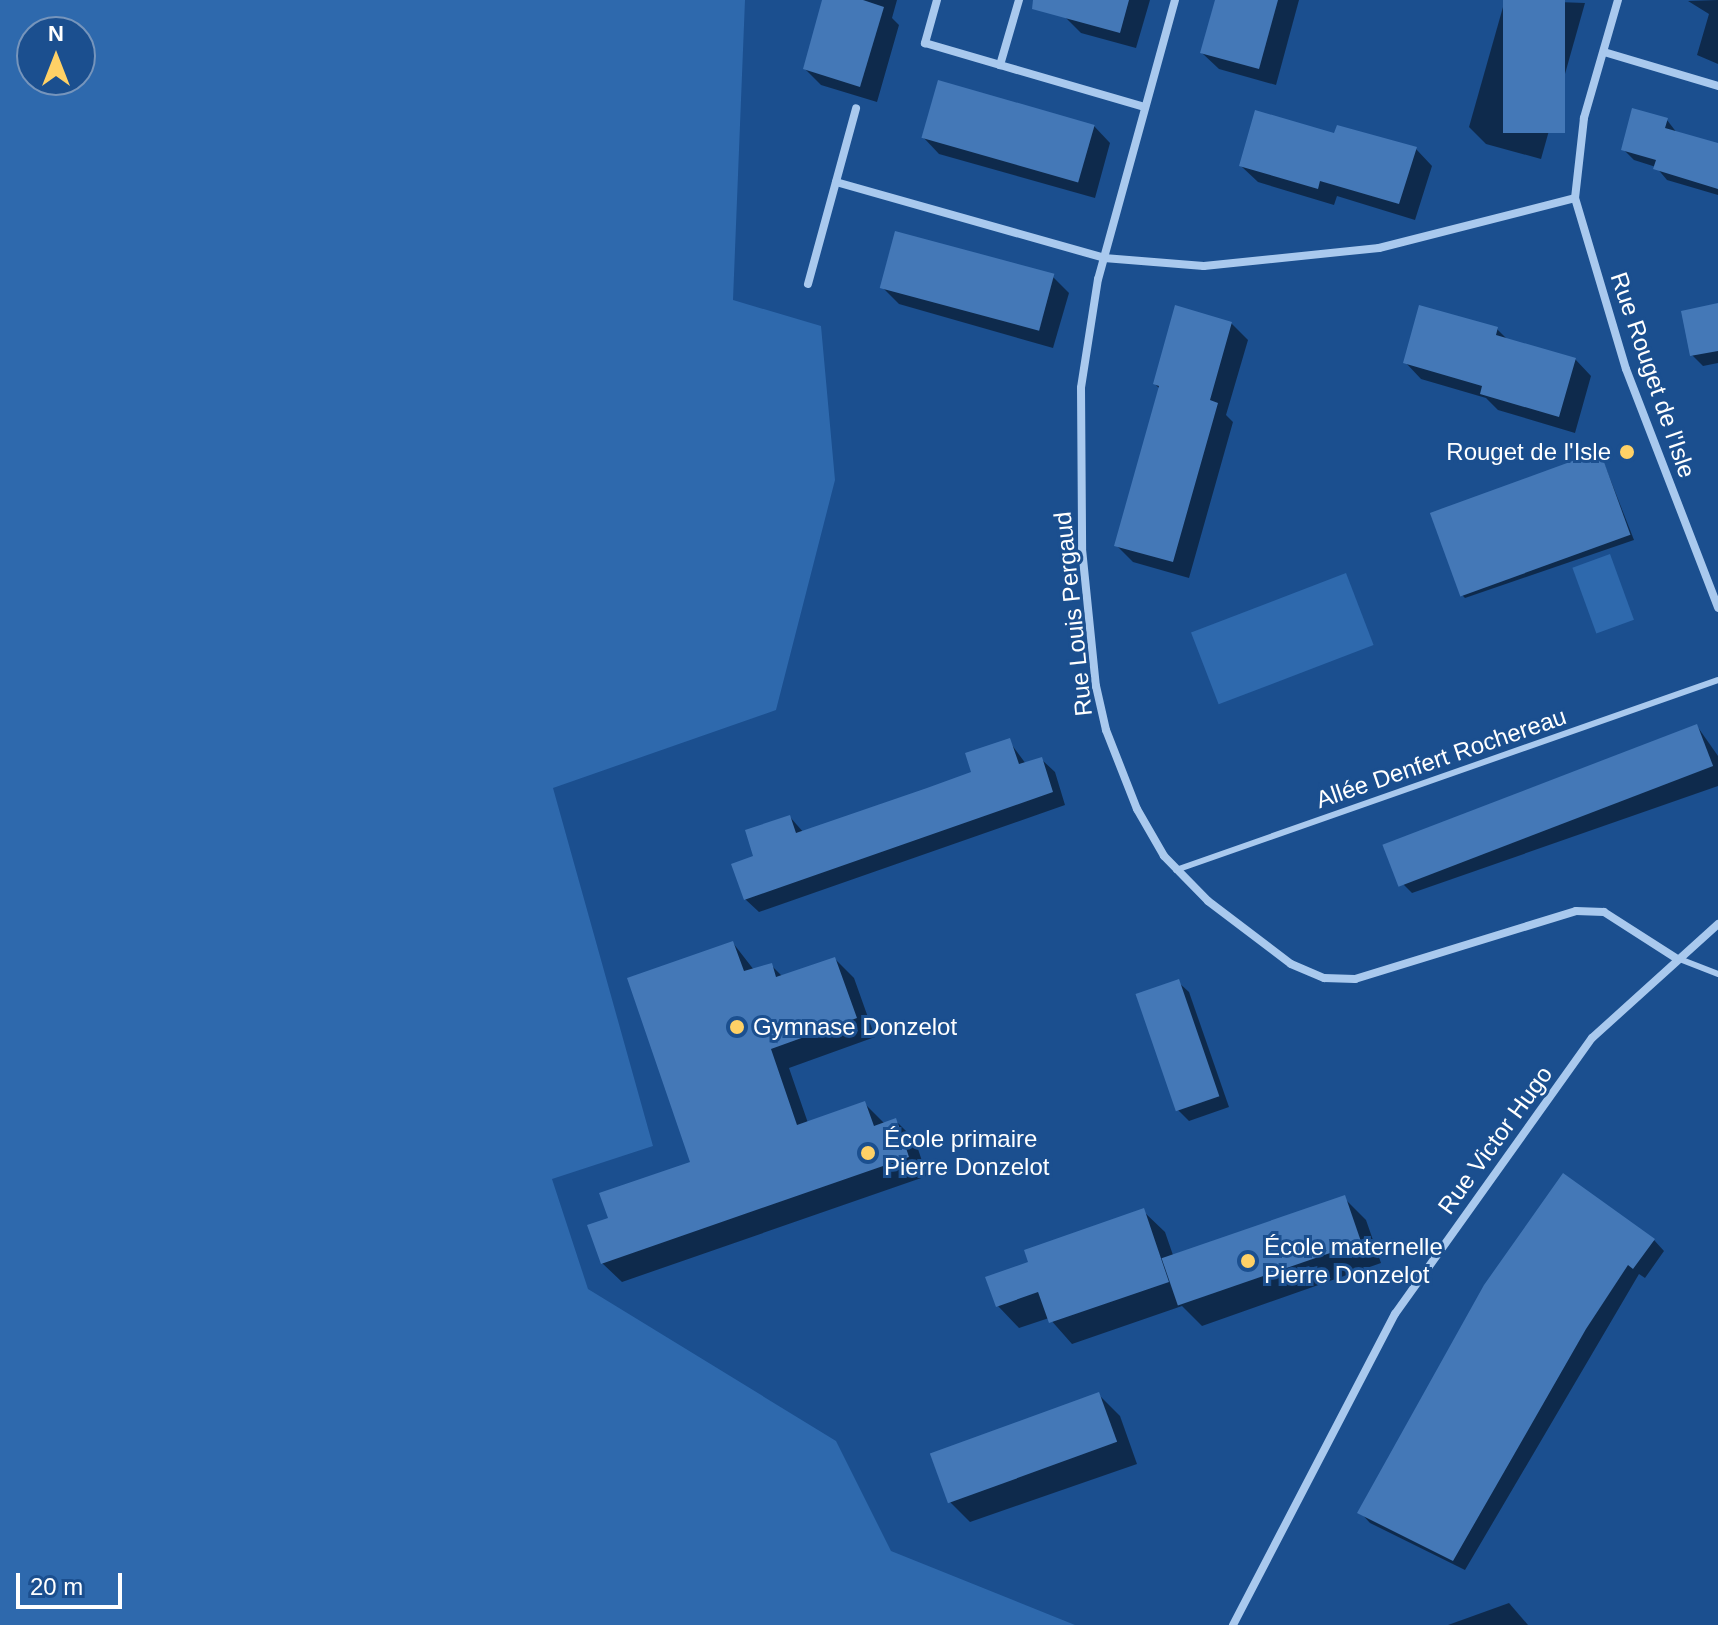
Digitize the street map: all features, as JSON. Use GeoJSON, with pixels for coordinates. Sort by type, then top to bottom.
{"type":"FeatureCollection","features":[{"type":"Feature","properties":{"kind":"street"},"geometry":{"type":"LineString","coordinates":[[937,0],[925,43],[1145,107]]}},
{"type":"Feature","properties":{"kind":"street"},"geometry":{"type":"LineString","coordinates":[[1000,65],[1019,0]]}},
{"type":"Feature","properties":{"kind":"street","name":"Rue Louis Pergaud"},"geometry":{"type":"LineString","coordinates":[[1175,0],[1104,258],[1081,388],[1079,461],[1096,686],[1106,730],[1137,809],[1176,870],[1291,964],[1324,978],[1355,979],[1576,911],[1604,912],[1676,958]]}},
{"type":"Feature","properties":{"kind":"street"},"geometry":{"type":"LineString","coordinates":[[836,182],[1104,258],[1204,266],[1379,248],[1575,198],[1584,118],[1618,0]]}},
{"type":"Feature","properties":{"kind":"street"},"geometry":{"type":"LineString","coordinates":[[1604,52],[1718,86]]}},
{"type":"Feature","properties":{"kind":"street"},"geometry":{"type":"LineString","coordinates":[[808,284],[856,108]]}},
{"type":"Feature","properties":{"kind":"street","name":"Rue Rouget de l'Isle"},"geometry":{"type":"LineString","coordinates":[[1575,198],[1626,369],[1718,608]]}},
{"type":"Feature","properties":{"kind":"street","name":"Rue Victor Hugo"},"geometry":{"type":"LineString","coordinates":[[1233,1625],[1395,1314],[1592,1038],[1676,958],[1718,924]]}},
{"type":"Feature","properties":{"kind":"lane","name":"Allée Denfert Rochereau"},"geometry":{"type":"LineString","coordinates":[[1176,870],[1718,680]]}},
{"type":"Feature","properties":{"kind":"lane"},"geometry":{"type":"LineString","coordinates":[[1676,958],[1718,974]]}},
{"type":"Feature","properties":{"kind":"shaded area"},"geometry":{"type":"Polygon","coordinates":[[[0,0],[745,0],[733,300],[821,326],[835,480],[776,710],[553,788],[653,1146],[552,1179],[588,1289],[836,1441],[891,1551],[1075,1625],[0,1625],[0,0]]]}},
{"type":"Feature","properties":{"kind":"shaded area"},"geometry":{"type":"Polygon","coordinates":[[[1610,554],[1634,620],[1596,633],[1572,568],[1610,554]]]}},
{"type":"Feature","properties":{"kind":"shaded area"},"geometry":{"type":"Polygon","coordinates":[[[1346,573],[1374,645],[1219,704],[1191,632],[1346,573]]]}},
{"type":"Feature","properties":{"kind":"building"},"geometry":{"type":"Polygon","coordinates":[[[822,0],[863,0],[884,7],[860,87],[803,69],[822,0]]]}},
{"type":"Feature","properties":{"kind":"building"},"geometry":{"type":"Polygon","coordinates":[[[1033,0],[1129,0],[1120,33],[1032,9],[1033,0]]]}},
{"type":"Feature","properties":{"kind":"building"},"geometry":{"type":"Polygon","coordinates":[[[1215,0],[1278,0],[1259,69],[1200,53],[1215,0]]]}},
{"type":"Feature","properties":{"kind":"building"},"geometry":{"type":"Polygon","coordinates":[[[1503,0],[1565,0],[1565,133],[1503,133],[1503,0]]]}},
{"type":"Feature","properties":{"kind":"building"},"geometry":{"type":"Polygon","coordinates":[[[938,80],[1095,125],[1078,183],[921,138],[938,80]]]}},
{"type":"Feature","properties":{"kind":"building"},"geometry":{"type":"Polygon","coordinates":[[[1632,108],[1668,118],[1665,128],[1718,143],[1718,189],[1653,169],[1656,160],[1621,150],[1632,108]]]}},
{"type":"Feature","properties":{"kind":"building"},"geometry":{"type":"Polygon","coordinates":[[[1255,110],[1334,133],[1337,125],[1417,147],[1399,204],[1320,181],[1318,189],[1239,166],[1255,110]]]}},
{"type":"Feature","properties":{"kind":"building"},"geometry":{"type":"Polygon","coordinates":[[[895,231],[1054,274],[1039,331],[880,288],[895,231]]]}},
{"type":"Feature","properties":{"kind":"building"},"geometry":{"type":"Polygon","coordinates":[[[1718,303],[1718,351],[1690,356],[1681,311],[1718,303]]]}},
{"type":"Feature","properties":{"kind":"building"},"geometry":{"type":"Polygon","coordinates":[[[1175,305],[1232,322],[1210,400],[1218,403],[1173,562],[1114,546],[1159,386],[1153,384],[1175,305]]]}},
{"type":"Feature","properties":{"kind":"building"},"geometry":{"type":"Polygon","coordinates":[[[1419,305],[1498,327],[1496,335],[1576,358],[1559,417],[1480,394],[1482,386],[1403,363],[1419,305]]]}},
{"type":"Feature","properties":{"kind":"building"},"geometry":{"type":"Polygon","coordinates":[[[1600,451],[1630,535],[1460,597],[1430,513],[1600,451]]]}},
{"type":"Feature","properties":{"kind":"building"},"geometry":{"type":"Polygon","coordinates":[[[1697,724],[1713,766],[1399,887],[1382,845],[1697,724]]]}},
{"type":"Feature","properties":{"kind":"building"},"geometry":{"type":"Polygon","coordinates":[[[1010,738],[1019,764],[1042,757],[1053,792],[744,900],[731,864],[753,856],[745,830],[790,815],[796,833],[927,788],[971,772],[965,753],[1010,738]]]}},
{"type":"Feature","properties":{"kind":"building"},"geometry":{"type":"Polygon","coordinates":[[[733,941],[744,971],[772,963],[776,977],[835,957],[857,1018],[771,1049],[797,1125],[865,1101],[874,1126],[896,1118],[909,1157],[601,1264],[587,1225],[608,1218],[599,1193],[690,1162],[627,978],[733,941]]]}},
{"type":"Feature","properties":{"kind":"building"},"geometry":{"type":"Polygon","coordinates":[[[1179,979],[1219,1096],[1176,1111],[1136,994],[1179,979]]]}},
{"type":"Feature","properties":{"kind":"building"},"geometry":{"type":"Polygon","coordinates":[[[1563,1173],[1655,1239],[1633,1269],[1628,1265],[1586,1329],[1453,1561],[1357,1513],[1484,1285],[1563,1173]]]}},
{"type":"Feature","properties":{"kind":"building"},"geometry":{"type":"Polygon","coordinates":[[[1345,1195],[1361,1242],[1178,1305],[1162,1258],[1345,1195]]]}},
{"type":"Feature","properties":{"kind":"building"},"geometry":{"type":"Polygon","coordinates":[[[1144,1208],[1169,1282],[1049,1323],[1038,1292],[996,1307],[985,1277],[1028,1262],[1024,1250],[1144,1208]]]}},
{"type":"Feature","properties":{"kind":"building"},"geometry":{"type":"Polygon","coordinates":[[[1099,1392],[1117,1442],[948,1503],[930,1454],[1099,1392]]]}},
{"type":"Feature","properties":{"kind":"place","name":"Rouget de l'Isle"},"geometry":{"type":"Point","coordinates":[1627,452]}},
{"type":"Feature","properties":{"kind":"place","name":"Gymnase Donzelot"},"geometry":{"type":"Point","coordinates":[737,1027]}},
{"type":"Feature","properties":{"kind":"place","name":"École primaire Pierre Donzelot"},"geometry":{"type":"Point","coordinates":[868,1153]}},
{"type":"Feature","properties":{"kind":"place","name":"École maternelle Pierre Donzelot"},"geometry":{"type":"Point","coordinates":[1248,1261]}}]}
